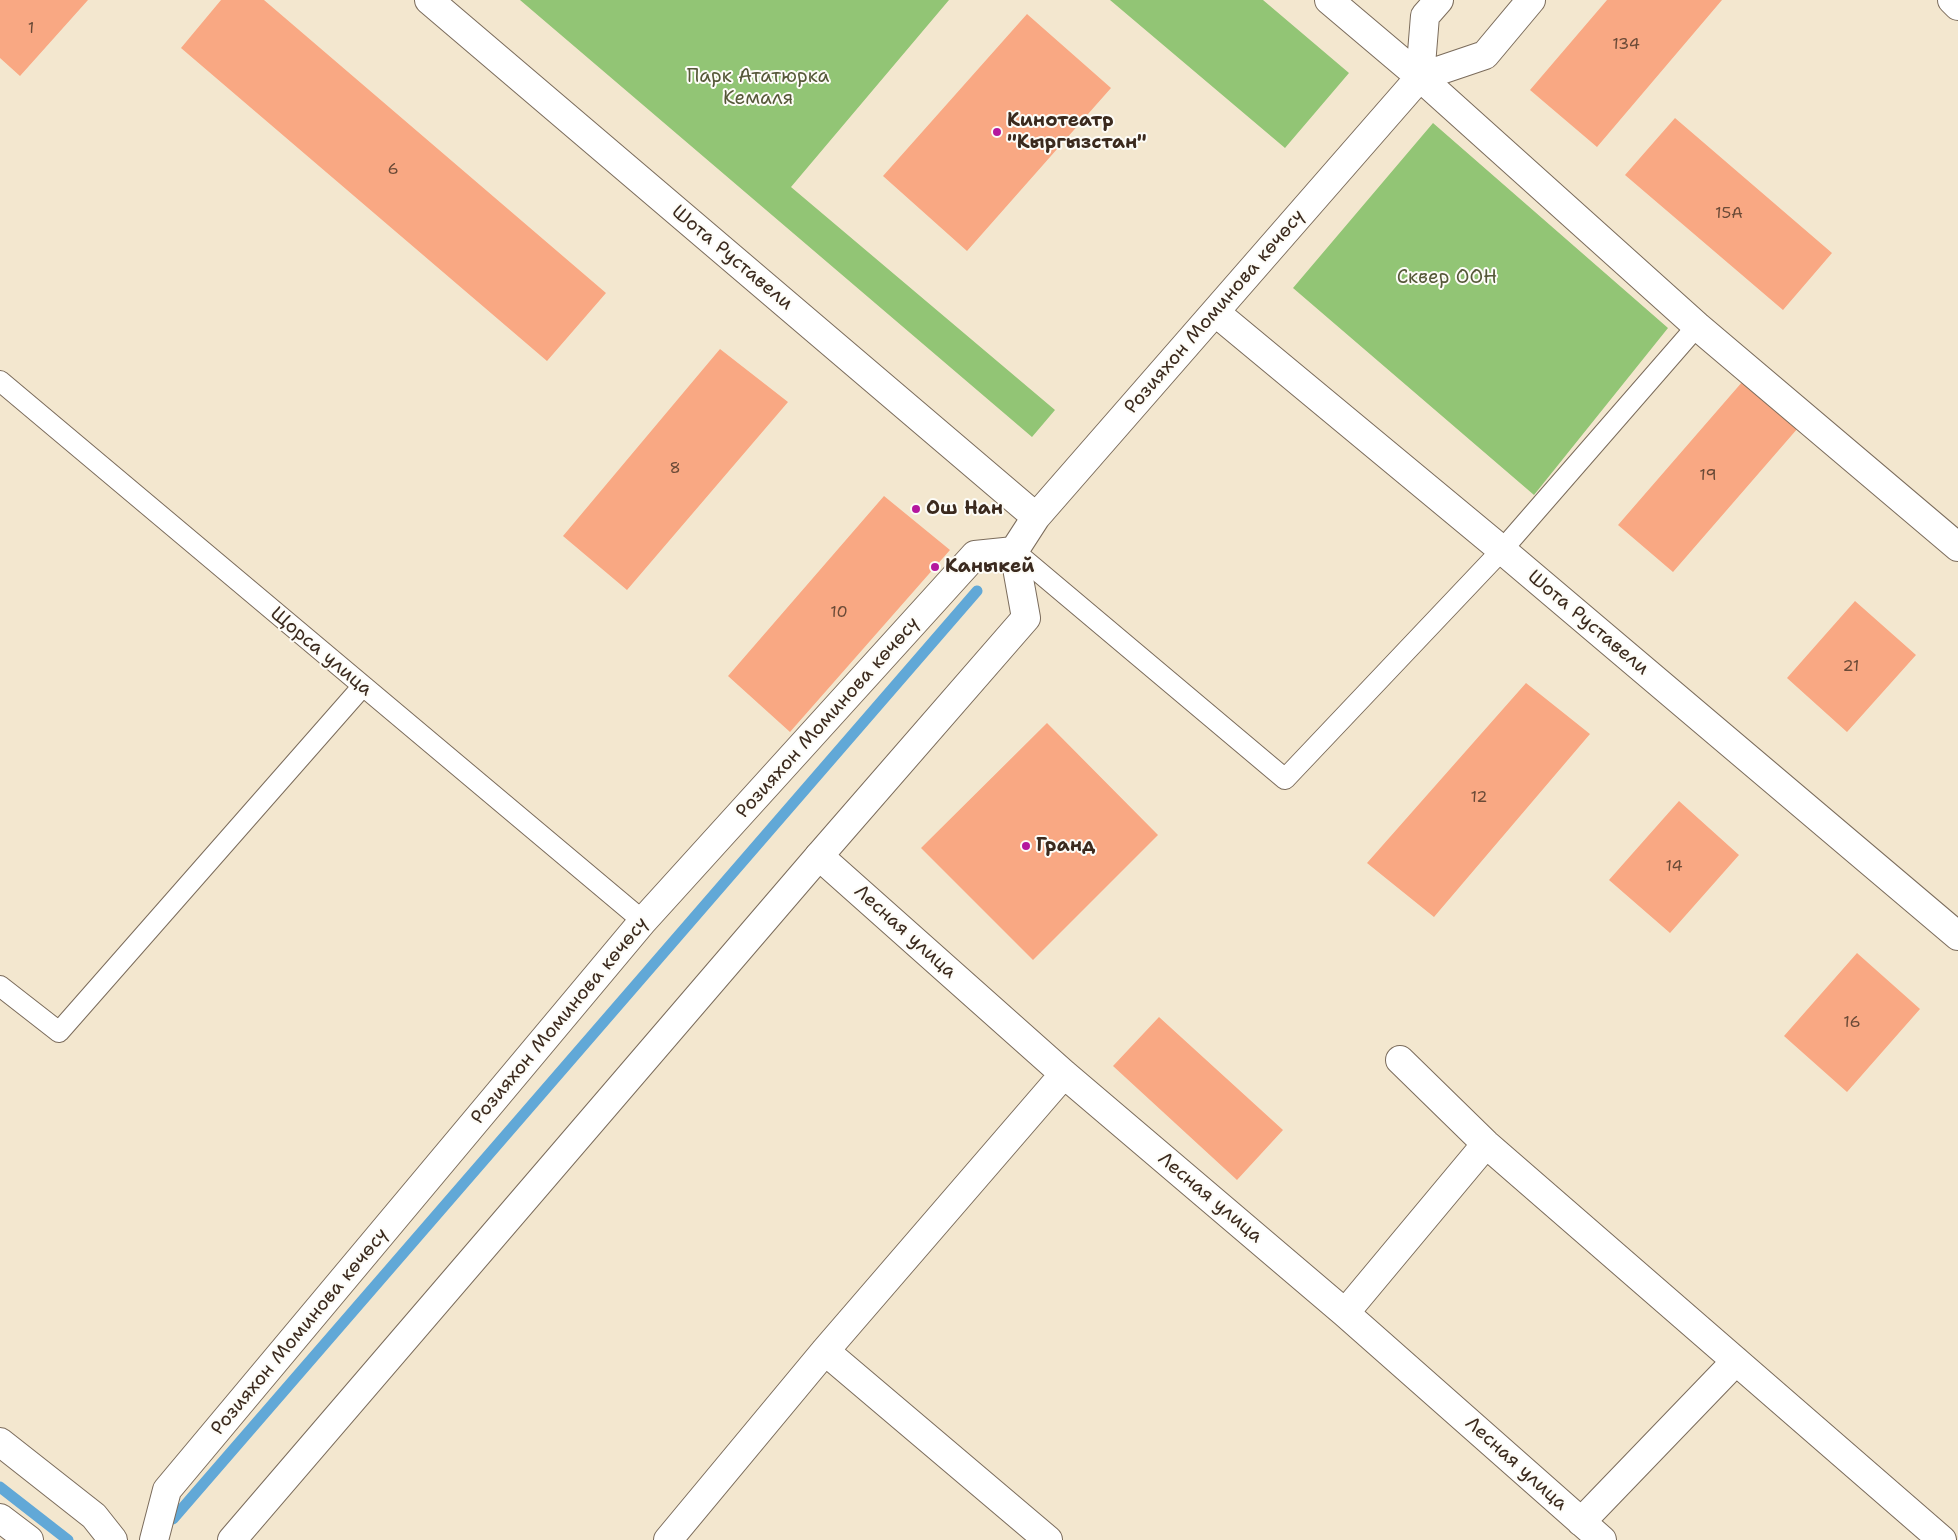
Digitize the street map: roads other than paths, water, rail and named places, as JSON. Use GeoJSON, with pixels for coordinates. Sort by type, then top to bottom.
{"type":"FeatureCollection","features":[{"type":"Feature","properties":{"kind":"street","name":"Шота Руставели"},"geometry":{"type":"LineString","coordinates":[[429,0],[1036,517]]}},
{"type":"Feature","properties":{"kind":"street"},"geometry":{"type":"LineString","coordinates":[[1329,0],[1420,77],[1697,326],[1958,547]]}},
{"type":"Feature","properties":{"kind":"street"},"geometry":{"type":"LineString","coordinates":[[1420,77],[1425,16],[1439,0]]}},
{"type":"Feature","properties":{"kind":"street"},"geometry":{"type":"LineString","coordinates":[[1420,77],[1485,55],[1531,0]]}},
{"type":"Feature","properties":{"kind":"street"},"geometry":{"type":"LineString","coordinates":[[1952,0],[1958,6]]}},
{"type":"Feature","properties":{"kind":"street","name":"Розияхон Моминова көчөсү"},"geometry":{"type":"LineString","coordinates":[[154,1540],[167,1490],[643,922],[975,555],[1014,551],[1036,517],[1420,77]]}},
{"type":"Feature","properties":{"kind":"street","name":"Шота Руставели"},"geometry":{"type":"LineString","coordinates":[[1215,312],[1502,550],[1958,936]]}},
{"type":"Feature","properties":{"kind":"street"},"geometry":{"type":"LineString","coordinates":[[232,1540],[819,856],[1026,618],[1014,551]]}},
{"type":"Feature","properties":{"kind":"street","name":"Лесная улица"},"geometry":{"type":"LineString","coordinates":[[819,856],[1064,1074],[1346,1313],[1602,1540]]}},
{"type":"Feature","properties":{"kind":"street"},"geometry":{"type":"LineString","coordinates":[[1400,1060],[1486,1144],[1942,1540]]}},
{"type":"Feature","properties":{"kind":"street"},"geometry":{"type":"LineString","coordinates":[[668,1540],[825,1352],[1064,1074]]}},
{"type":"Feature","properties":{"kind":"street"},"geometry":{"type":"LineString","coordinates":[[1346,1313],[1486,1144]]}},
{"type":"Feature","properties":{"kind":"street"},"geometry":{"type":"LineString","coordinates":[[825,1352],[1048,1540]]}},
{"type":"Feature","properties":{"kind":"street"},"geometry":{"type":"LineString","coordinates":[[1581,1522],[1736,1361]]}},
{"type":"Feature","properties":{"kind":"street"},"geometry":{"type":"LineString","coordinates":[[0,1442],[94,1516],[113,1540]]}},
{"type":"Feature","properties":{"kind":"street"},"geometry":{"type":"LineString","coordinates":[[0,1518],[29,1540]]}},
{"type":"Feature","properties":{"kind":"lane"},"geometry":{"type":"LineString","coordinates":[[1014,551],[1285,780],[1502,550],[1697,326]]}},
{"type":"Feature","properties":{"kind":"lane","name":"Щорса улица"},"geometry":{"type":"LineString","coordinates":[[0,381],[643,922]]}},
{"type":"Feature","properties":{"kind":"lane"},"geometry":{"type":"LineString","coordinates":[[0,986],[59,1032],[362,687]]}},
{"type":"Feature","properties":{"kind":"waterway"},"geometry":{"type":"LineString","coordinates":[[173,1519],[977,591]]}},
{"type":"Feature","properties":{"kind":"waterway"},"geometry":{"type":"LineString","coordinates":[[0,1487],[68,1540]]}},
{"type":"Feature","properties":{"kind":"place","name":"Кинотеатр \"Кыргызстан\""},"geometry":{"type":"Point","coordinates":[997,132]}},
{"type":"Feature","properties":{"kind":"place","name":"Ош Нан"},"geometry":{"type":"Point","coordinates":[916,509]}},
{"type":"Feature","properties":{"kind":"place","name":"Каныкей"},"geometry":{"type":"Point","coordinates":[935,567]}},
{"type":"Feature","properties":{"kind":"place","name":"Гранд"},"geometry":{"type":"Point","coordinates":[1026,846]}},
{"type":"Feature","properties":{"kind":"park label","name":"Парк Ататюрка Кемаля"},"geometry":{"type":"Point","coordinates":[758,88]}},
{"type":"Feature","properties":{"kind":"park label","name":"Сквер ООН"},"geometry":{"type":"Point","coordinates":[1447,278]}}]}
